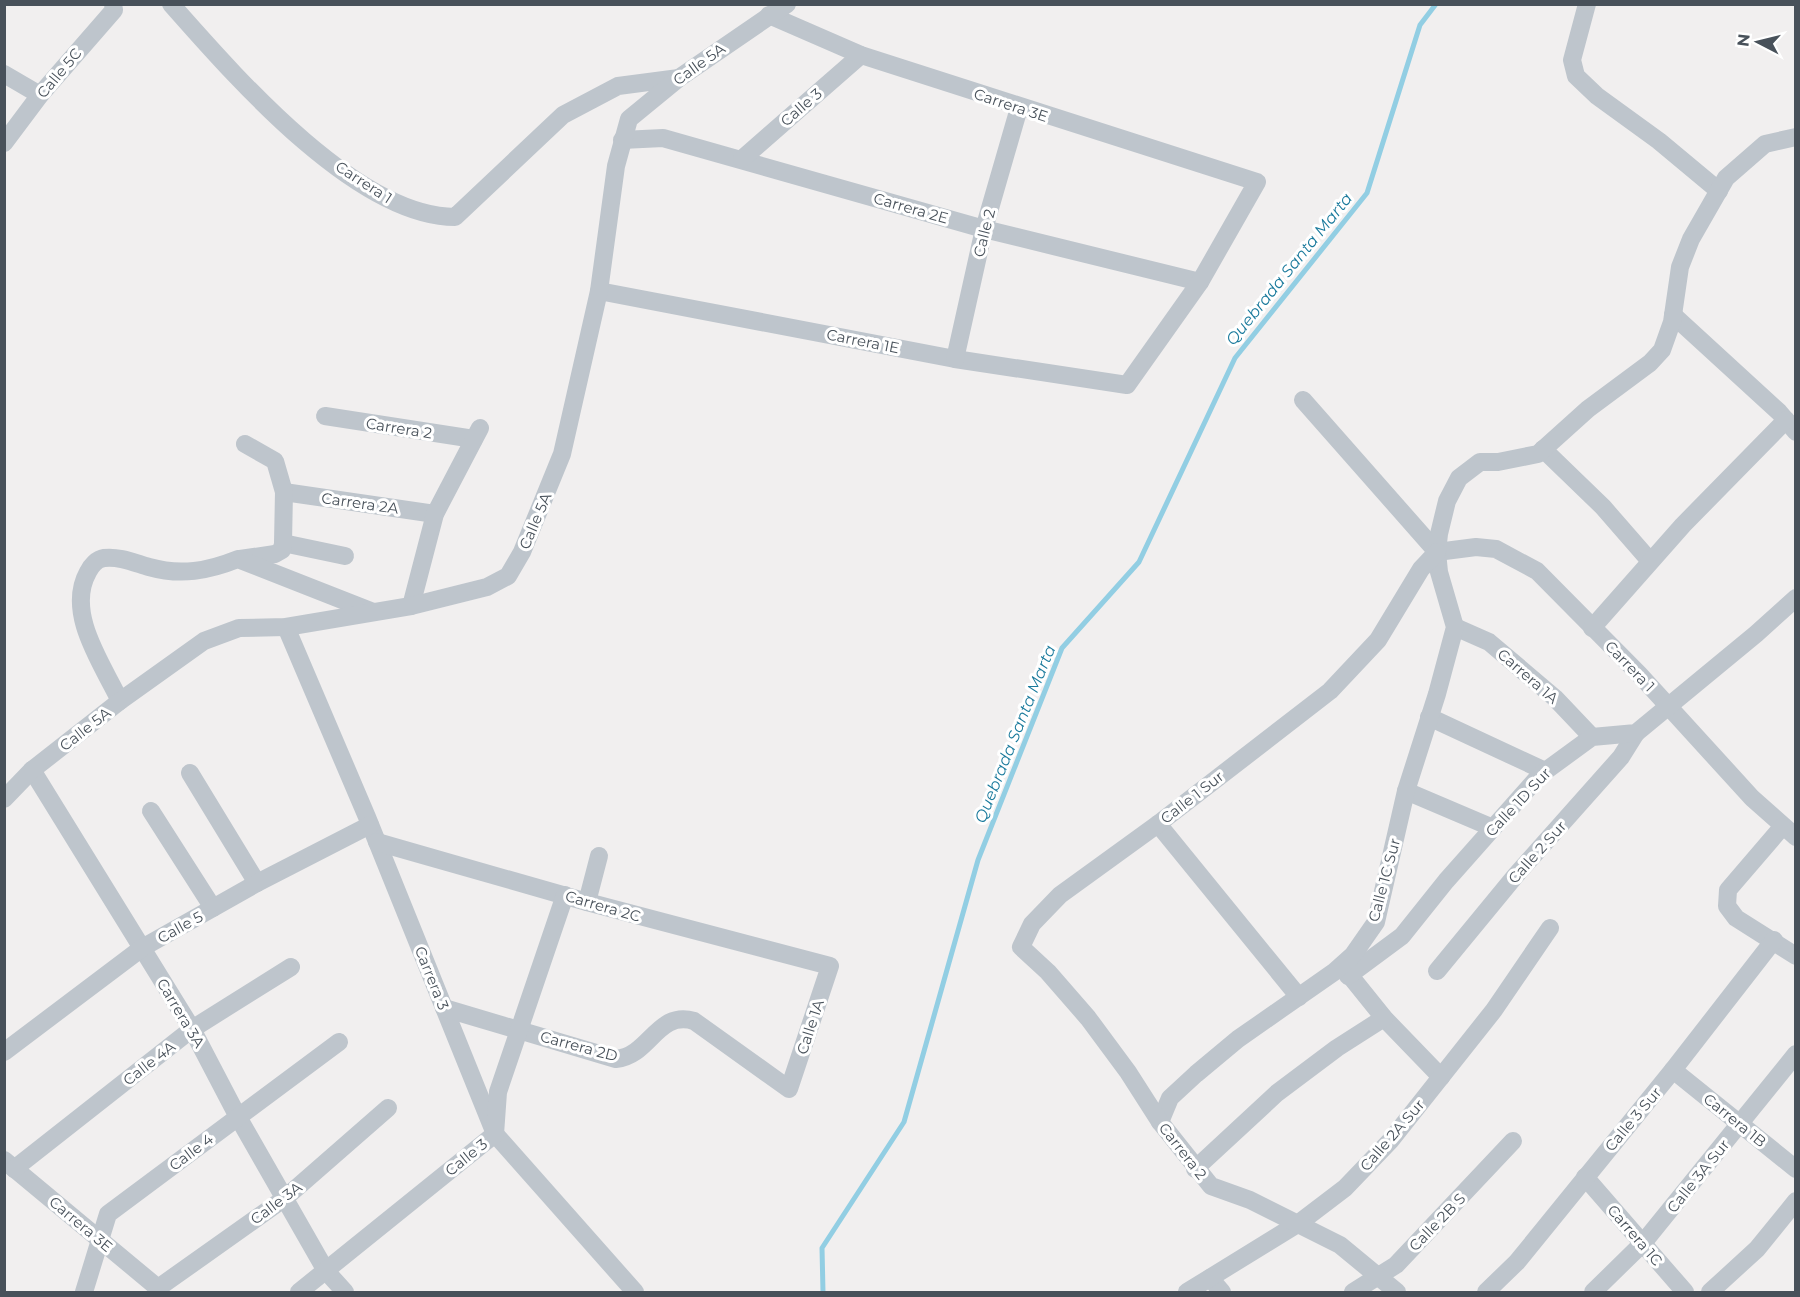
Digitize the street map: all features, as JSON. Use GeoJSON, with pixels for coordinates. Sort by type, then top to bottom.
{"type":"FeatureCollection","features":[{"type":"Feature","properties":{"kind":"street","name":"Calle 5C"},"geometry":{"type":"LineString","coordinates":[[4,143],[40,95],[114,10],[113,4]]}},
{"type":"Feature","properties":{"kind":"street","name":"Carrera 1"},"geometry":{"type":"LineString","coordinates":[[171,4],[212,50],[290,129],[356,181],[381,197],[441,218],[455,218],[563,115],[618,86],[679,78]]}},
{"type":"Feature","properties":{"kind":"street","name":"Calle 5A"},"geometry":{"type":"LineString","coordinates":[[32,770],[120,701],[204,641],[239,628],[286,627],[411,606],[487,587],[508,576],[522,552],[562,454],[599,291],[616,166],[629,119],[679,78],[786,4]]}},
{"type":"Feature","properties":{"kind":"street"},"geometry":{"type":"LineString","coordinates":[[1587,4],[1572,60],[1576,76],[1597,96],[1659,141],[1719,191]]}},
{"type":"Feature","properties":{"kind":"street","name":"Carrera 3E"},"geometry":{"type":"LineString","coordinates":[[769,15],[861,55],[1019,108],[1257,182],[1200,282]]}},
{"type":"Feature","properties":{"kind":"street","name":"Calle 3"},"geometry":{"type":"LineString","coordinates":[[742,159],[861,55]]}},
{"type":"Feature","properties":{"kind":"street"},"geometry":{"type":"LineString","coordinates":[[4,74],[40,95]]}},
{"type":"Feature","properties":{"kind":"street","name":"Calle 2"},"geometry":{"type":"LineString","coordinates":[[955,359],[984,229],[1019,108]]}},
{"type":"Feature","properties":{"kind":"street"},"geometry":{"type":"LineString","coordinates":[[1455,627],[1439,572],[1437,552],[1447,501],[1459,478],[1480,462],[1519,459],[1538,454],[1588,409],[1650,363],[1662,350],[1673,315],[1680,267],[1691,239],[1719,191],[1738,166],[1765,144],[1796,137]]}},
{"type":"Feature","properties":{"kind":"street","name":"Carrera 2E"},"geometry":{"type":"LineString","coordinates":[[622,140],[663,138],[984,229],[1200,282]]}},
{"type":"Feature","properties":{"kind":"street","name":"Carrera 1E"},"geometry":{"type":"LineString","coordinates":[[599,291],[955,359],[1127,385],[1200,282]]}},
{"type":"Feature","properties":{"kind":"street"},"geometry":{"type":"LineString","coordinates":[[1592,628],[1650,561],[1791,426],[1673,315]]}},
{"type":"Feature","properties":{"kind":"street"},"geometry":{"type":"LineString","coordinates":[[1303,400],[1437,552]]}},
{"type":"Feature","properties":{"kind":"street","name":"Carrera 2"},"geometry":{"type":"LineString","coordinates":[[325,416],[477,434],[435,513]]}},
{"type":"Feature","properties":{"kind":"street"},"geometry":{"type":"LineString","coordinates":[[120,701],[86,630],[82,611],[85,578],[92,566],[102,558],[117,558],[181,573],[211,570],[238,560],[275,554],[282,550],[284,492],[275,461],[245,444]]}},
{"type":"Feature","properties":{"kind":"street"},"geometry":{"type":"LineString","coordinates":[[1543,449],[1603,507],[1650,561]]}},
{"type":"Feature","properties":{"kind":"street","name":"Carrera 2A"},"geometry":{"type":"LineString","coordinates":[[284,492],[435,513]]}},
{"type":"Feature","properties":{"kind":"street"},"geometry":{"type":"LineString","coordinates":[[411,606],[435,513]]}},
{"type":"Feature","properties":{"kind":"street"},"geometry":{"type":"LineString","coordinates":[[283,543],[345,556]]}},
{"type":"Feature","properties":{"kind":"street","name":"Carrera 1"},"geometry":{"type":"LineString","coordinates":[[1437,552],[1476,547],[1496,549],[1537,571],[1789,832]]}},
{"type":"Feature","properties":{"kind":"street","name":"Calle 1 Sur"},"geometry":{"type":"LineString","coordinates":[[1021,947],[1032,924],[1060,895],[1158,824],[1330,691],[1369,652],[1421,569],[1437,552]]}},
{"type":"Feature","properties":{"kind":"street"},"geometry":{"type":"LineString","coordinates":[[238,560],[374,612]]}},
{"type":"Feature","properties":{"kind":"street"},"geometry":{"type":"LineString","coordinates":[[1592,737],[1636,733],[1796,598]]}},
{"type":"Feature","properties":{"kind":"street","name":"Carrera 3"},"geometry":{"type":"LineString","coordinates":[[286,627],[373,833],[495,1134],[635,1293]]}},
{"type":"Feature","properties":{"kind":"street","name":"Calle 1C Sur"},"geometry":{"type":"LineString","coordinates":[[1160,1122],[1170,1098],[1238,1039],[1299,997],[1345,971],[1376,922],[1406,791],[1455,627]]}},
{"type":"Feature","properties":{"kind":"street","name":"Carrera 1A"},"geometry":{"type":"LineString","coordinates":[[1455,627],[1489,642],[1555,698],[1592,737]]}},
{"type":"Feature","properties":{"kind":"street"},"geometry":{"type":"LineString","coordinates":[[1429,717],[1545,771]]}},
{"type":"Feature","properties":{"kind":"street","name":"Calle 2 Sur"},"geometry":{"type":"LineString","coordinates":[[1437,971],[1516,875],[1621,757],[1636,733]]}},
{"type":"Feature","properties":{"kind":"street","name":"Calle 1D Sur"},"geometry":{"type":"LineString","coordinates":[[1345,971],[1402,936],[1493,828],[1545,771],[1592,737]]}},
{"type":"Feature","properties":{"kind":"street"},"geometry":{"type":"LineString","coordinates":[[4,799],[32,770]]}},
{"type":"Feature","properties":{"kind":"street","name":"Carrera 3A"},"geometry":{"type":"LineString","coordinates":[[32,770],[192,1029],[238,1117],[327,1272],[345,1293]]}},
{"type":"Feature","properties":{"kind":"street"},"geometry":{"type":"LineString","coordinates":[[190,773],[257,883]]}},
{"type":"Feature","properties":{"kind":"street"},"geometry":{"type":"LineString","coordinates":[[1406,791],[1493,828]]}},
{"type":"Feature","properties":{"kind":"street"},"geometry":{"type":"LineString","coordinates":[[151,811],[213,908]]}},
{"type":"Feature","properties":{"kind":"street"},"geometry":{"type":"LineString","coordinates":[[1158,824],[1299,997]]}},
{"type":"Feature","properties":{"kind":"street"},"geometry":{"type":"LineString","coordinates":[[1789,832],[1738,875],[1728,890],[1727,906],[1736,918],[1796,956]]}},
{"type":"Feature","properties":{"kind":"street","name":"Calle 5"},"geometry":{"type":"LineString","coordinates":[[4,1052],[142,948],[257,883],[373,833]]}},
{"type":"Feature","properties":{"kind":"street","name":"Carrera 2C"},"geometry":{"type":"LineString","coordinates":[[373,833],[587,902],[830,966]]}},
{"type":"Feature","properties":{"kind":"street"},"geometry":{"type":"LineString","coordinates":[[587,902],[599,856]]}},
{"type":"Feature","properties":{"kind":"street","name":"Calle 3"},"geometry":{"type":"LineString","coordinates":[[299,1293],[495,1134],[498,1092],[565,895]]}},
{"type":"Feature","properties":{"kind":"street","name":"Calle 2A Sur"},"geometry":{"type":"LineString","coordinates":[[1187,1293],[1299,1223],[1345,1188],[1391,1140],[1494,1010],[1550,928]]}},
{"type":"Feature","properties":{"kind":"street","name":"Calle 3 Sur"},"geometry":{"type":"LineString","coordinates":[[1486,1293],[1517,1262],[1673,1071],[1774,940]]}},
{"type":"Feature","properties":{"kind":"street","name":"Carrera 2"},"geometry":{"type":"LineString","coordinates":[[1021,947],[1048,972],[1088,1018],[1128,1072],[1160,1122],[1195,1169],[1211,1186],[1299,1223],[1340,1245],[1379,1275],[1397,1293]]}},
{"type":"Feature","properties":{"kind":"street","name":"Calle 1A"},"geometry":{"type":"LineString","coordinates":[[789,1089],[830,966]]}},
{"type":"Feature","properties":{"kind":"street","name":"Calle 4A"},"geometry":{"type":"LineString","coordinates":[[9,1164],[192,1029],[291,967]]}},
{"type":"Feature","properties":{"kind":"street"},"geometry":{"type":"LineString","coordinates":[[1345,971],[1384,1018],[1441,1077]]}},
{"type":"Feature","properties":{"kind":"street","name":"Carrera 2D"},"geometry":{"type":"LineString","coordinates":[[444,1008],[616,1059],[626,1058],[670,1020],[684,1018],[694,1021],[789,1089]]}},
{"type":"Feature","properties":{"kind":"street"},"geometry":{"type":"LineString","coordinates":[[1195,1169],[1277,1093],[1337,1048],[1384,1018]]}},
{"type":"Feature","properties":{"kind":"street","name":"Calle 4"},"geometry":{"type":"LineString","coordinates":[[84,1293],[108,1214],[339,1042]]}},
{"type":"Feature","properties":{"kind":"street","name":"Calle 3A Sur"},"geometry":{"type":"LineString","coordinates":[[1593,1293],[1643,1243],[1796,1054]]}},
{"type":"Feature","properties":{"kind":"street","name":"Carrera 1B"},"geometry":{"type":"LineString","coordinates":[[1673,1071],[1796,1169]]}},
{"type":"Feature","properties":{"kind":"street","name":"Calle 3A"},"geometry":{"type":"LineString","coordinates":[[158,1288],[285,1198],[388,1108]]}},
{"type":"Feature","properties":{"kind":"street","name":"Calle 2B S"},"geometry":{"type":"LineString","coordinates":[[1353,1293],[1396,1265],[1513,1141]]}},
{"type":"Feature","properties":{"kind":"street","name":"Carrera 3E"},"geometry":{"type":"LineString","coordinates":[[9,1164],[158,1288]]}},
{"type":"Feature","properties":{"kind":"street","name":"Carrera 1C"},"geometry":{"type":"LineString","coordinates":[[1585,1177],[1685,1293]]}},
{"type":"Feature","properties":{"kind":"street"},"geometry":{"type":"LineString","coordinates":[[1710,1293],[1757,1249],[1796,1201]]}},
{"type":"Feature","properties":{"kind":"street"},"geometry":{"type":"LineString","coordinates":[[1210,1278],[1222,1293]]}},
{"type":"Feature","properties":{"kind":"waterway","name":"Quebrada Santa Marta"},"geometry":{"type":"LineString","coordinates":[[823,1292],[822,1248],[904,1122],[978,860],[1062,648],[1139,562],[1235,358],[1367,193],[1420,25],[1436,4]]}}]}
